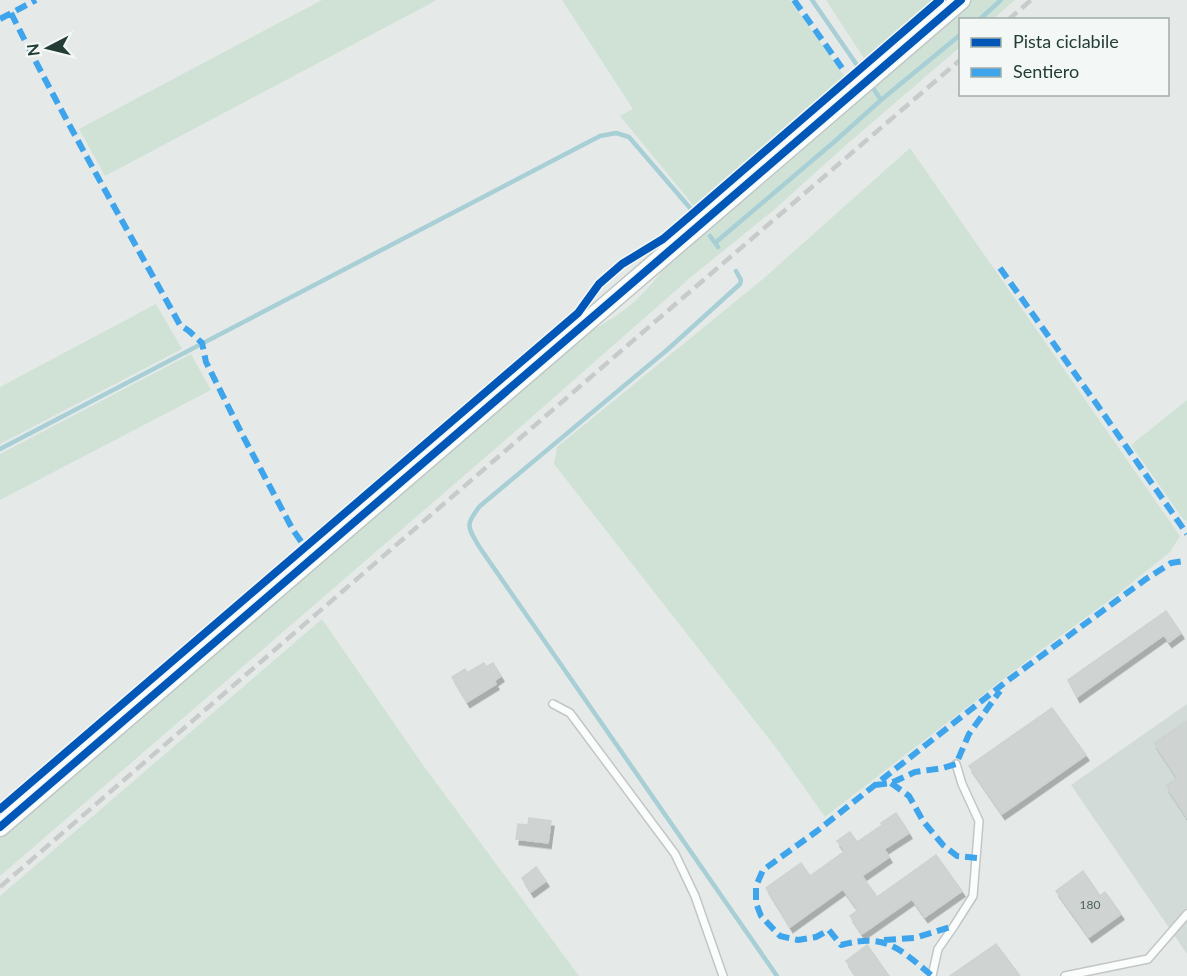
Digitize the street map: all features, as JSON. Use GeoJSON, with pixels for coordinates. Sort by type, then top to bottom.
{"type":"FeatureCollection","features":[{"type":"Feature","properties":{"kind":"street"},"geometry":{"type":"LineString","coordinates":[[0,827],[960,0]]}},
{"type":"Feature","properties":{"kind":"lane"},"geometry":{"type":"LineString","coordinates":[[553,704],[570,713],[675,854],[694,896],[723,976]]}},
{"type":"Feature","properties":{"kind":"lane"},"geometry":{"type":"LineString","coordinates":[[932,976],[938,949],[973,896],[979,821],[962,784],[956,764]]}},
{"type":"Feature","properties":{"kind":"lane"},"geometry":{"type":"LineString","coordinates":[[1065,976],[1148,959],[1187,914]]}},
{"type":"Feature","properties":{"kind":"shaded area"},"geometry":{"type":"Polygon","coordinates":[[[1187,704],[1187,954],[1071,785],[1187,704]]]}},
{"type":"Feature","properties":{"kind":"green space"},"geometry":{"type":"Polygon","coordinates":[[[322,0],[437,0],[105,176],[79,129],[322,0]]]}},
{"type":"Feature","properties":{"kind":"green space"},"geometry":{"type":"Polygon","coordinates":[[[562,0],[790,0],[845,77],[694,206],[620,116],[633,109],[562,0]]]}},
{"type":"Feature","properties":{"kind":"green space"},"geometry":{"type":"Polygon","coordinates":[[[826,0],[935,0],[865,60],[826,0]]]}},
{"type":"Feature","properties":{"kind":"green space"},"geometry":{"type":"Polygon","coordinates":[[[972,0],[1015,0],[994,18],[959,18],[959,48],[0,876],[0,838],[588,333],[631,305],[671,260],[972,0]]]}},
{"type":"Feature","properties":{"kind":"green space"},"geometry":{"type":"Polygon","coordinates":[[[910,148],[1180,536],[1170,552],[1118,594],[1037,653],[825,817],[777,749],[554,464],[557,447],[763,279],[910,148]]]}},
{"type":"Feature","properties":{"kind":"green space"},"geometry":{"type":"Polygon","coordinates":[[[156,304],[182,349],[0,444],[0,387],[156,304]]]}},
{"type":"Feature","properties":{"kind":"green space"},"geometry":{"type":"Polygon","coordinates":[[[191,354],[211,390],[0,500],[0,454],[191,354]]]}},
{"type":"Feature","properties":{"kind":"green space"},"geometry":{"type":"Polygon","coordinates":[[[1187,400],[1187,521],[1183,519],[1131,445],[1187,400]]]}},
{"type":"Feature","properties":{"kind":"green space"},"geometry":{"type":"Polygon","coordinates":[[[322,619],[423,765],[579,976],[0,976],[0,896],[322,619]]]}},
{"type":"Feature","properties":{"kind":"building"},"geometry":{"type":"Polygon","coordinates":[[[1166,611],[1181,633],[1169,642],[1164,635],[1077,697],[1068,680],[1166,611]]]}},
{"type":"Feature","properties":{"kind":"building"},"geometry":{"type":"Polygon","coordinates":[[[484,663],[486,667],[493,663],[501,676],[494,681],[496,684],[467,702],[452,677],[465,669],[467,673],[484,663]]]}},
{"type":"Feature","properties":{"kind":"building"},"geometry":{"type":"Polygon","coordinates":[[[1052,708],[1086,755],[1002,814],[969,766],[1052,708]]]}},
{"type":"Feature","properties":{"kind":"building"},"geometry":{"type":"Polygon","coordinates":[[[1187,721],[1187,818],[1166,786],[1177,778],[1154,743],[1187,721]]]}},
{"type":"Feature","properties":{"kind":"building"},"geometry":{"type":"Polygon","coordinates":[[[896,813],[909,833],[884,849],[889,857],[862,876],[877,897],[936,855],[962,891],[925,917],[912,899],[862,934],[850,916],[858,910],[843,889],[790,927],[766,888],[801,863],[810,876],[845,851],[837,841],[850,832],[857,842],[896,813]]]}},
{"type":"Feature","properties":{"kind":"building"},"geometry":{"type":"Polygon","coordinates":[[[529,818],[551,821],[548,843],[516,839],[518,824],[528,825],[529,818]]]}},
{"type":"Feature","properties":{"kind":"building"},"geometry":{"type":"Polygon","coordinates":[[[536,867],[546,881],[531,892],[522,878],[536,867]]]}},
{"type":"Feature","properties":{"kind":"building"},"geometry":{"type":"Polygon","coordinates":[[[1083,871],[1100,896],[1105,892],[1121,914],[1089,937],[1056,891],[1083,871]]]}},
{"type":"Feature","properties":{"kind":"building"},"geometry":{"type":"Polygon","coordinates":[[[996,944],[1020,976],[950,976],[996,944]]]}},
{"type":"Feature","properties":{"kind":"building"},"geometry":{"type":"Polygon","coordinates":[[[867,945],[889,976],[856,976],[846,961],[867,945]]]}},
{"type":"Feature","properties":{"kind":"waterway"},"geometry":{"type":"LineString","coordinates":[[812,0],[866,78]]}},
{"type":"Feature","properties":{"kind":"waterway"},"geometry":{"type":"LineString","coordinates":[[981,18],[1001,0]]}},
{"type":"Feature","properties":{"kind":"waterway"},"geometry":{"type":"LineString","coordinates":[[881,100],[959,36]]}},
{"type":"Feature","properties":{"kind":"waterway"},"geometry":{"type":"LineString","coordinates":[[715,243],[881,100],[871,85]]}},
{"type":"Feature","properties":{"kind":"waterway"},"geometry":{"type":"LineString","coordinates":[[0,449],[600,136],[616,133],[629,137],[690,208]]}},
{"type":"Feature","properties":{"kind":"waterway"},"geometry":{"type":"LineString","coordinates":[[710,236],[718,247]]}},
{"type":"Feature","properties":{"kind":"waterway"},"geometry":{"type":"LineString","coordinates":[[736,271],[741,280],[740,284],[667,350],[480,506],[472,518],[470,527],[480,548],[777,976]]}},
{"type":"Feature","properties":{"kind":"railway"},"geometry":{"type":"LineString","coordinates":[[1010,18],[1031,0]]}},
{"type":"Feature","properties":{"kind":"railway"},"geometry":{"type":"LineString","coordinates":[[0,887],[959,61]]}},
{"type":"Feature","properties":{"kind":"marked path"},"geometry":{"type":"LineString","coordinates":[[0,19],[36,0]]}},
{"type":"Feature","properties":{"kind":"marked path"},"geometry":{"type":"LineString","coordinates":[[794,0],[842,68]]}},
{"type":"Feature","properties":{"kind":"marked path"},"geometry":{"type":"LineString","coordinates":[[11,13],[180,325],[202,343],[206,362],[243,436],[293,530],[305,547]]}},
{"type":"Feature","properties":{"kind":"marked path"},"geometry":{"type":"LineString","coordinates":[[1000,268],[1187,534]]}},
{"type":"Feature","properties":{"kind":"marked path"},"geometry":{"type":"LineString","coordinates":[[931,975],[900,950],[880,942],[869,941],[841,945],[829,930],[816,937],[798,940],[780,936],[761,916],[756,903],[756,886],[763,870],[817,831],[1007,681],[1146,579],[1171,563],[1184,561]]}},
{"type":"Feature","properties":{"kind":"marked path"},"geometry":{"type":"LineString","coordinates":[[875,785],[891,783],[915,772],[956,764],[969,734],[1000,691]]}},
{"type":"Feature","properties":{"kind":"marked path"},"geometry":{"type":"LineString","coordinates":[[891,783],[909,796],[923,821],[943,845],[957,856],[977,858]]}},
{"type":"Feature","properties":{"kind":"marked path"},"geometry":{"type":"LineString","coordinates":[[884,940],[914,938],[954,926]]}},
{"type":"Feature","properties":{"kind":"cycle path"},"geometry":{"type":"LineString","coordinates":[[0,809],[578,313],[599,284],[622,264],[663,239],[940,0]]}},
{"type":"Feature","properties":{"kind":"cycle path"},"geometry":{"type":"LineString","coordinates":[[0,827],[961,0]]}}]}
